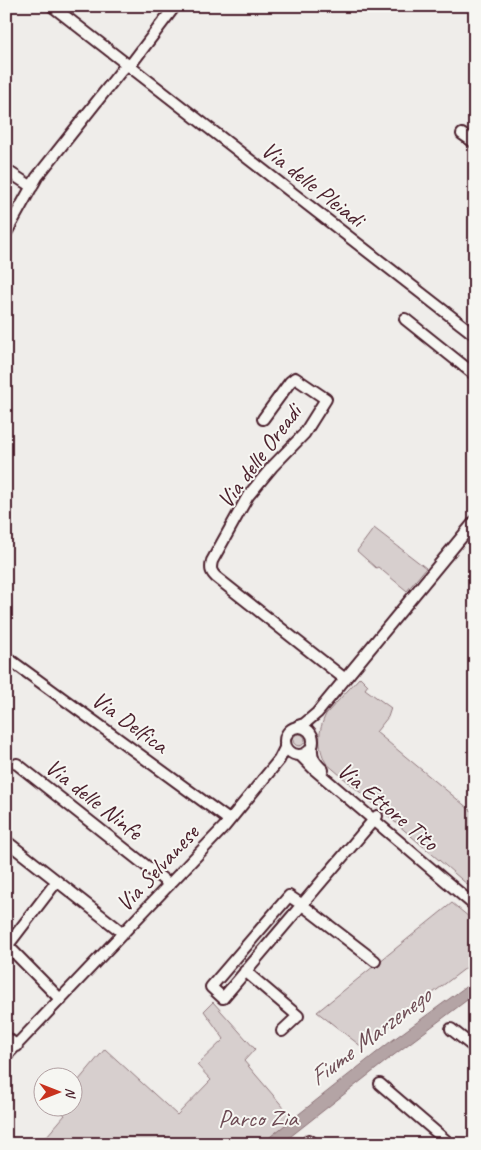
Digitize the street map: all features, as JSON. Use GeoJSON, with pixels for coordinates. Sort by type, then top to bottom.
{"type":"FeatureCollection","features":[{"type":"Feature","properties":{"kind":"street","name":"Via delle Pleiadi"},"geometry":{"type":"LineString","coordinates":[[52,6],[475,335]]}},
{"type":"Feature","properties":{"kind":"street"},"geometry":{"type":"LineString","coordinates":[[6,233],[37,177],[127,65],[132,62],[175,6]]}},
{"type":"Feature","properties":{"kind":"street"},"geometry":{"type":"LineString","coordinates":[[462,134],[475,143]]}},
{"type":"Feature","properties":{"kind":"street"},"geometry":{"type":"LineString","coordinates":[[6,170],[32,187]]}},
{"type":"Feature","properties":{"kind":"street"},"geometry":{"type":"LineString","coordinates":[[405,319],[475,375]]}},
{"type":"Feature","properties":{"kind":"street","name":"Via delle Oreadi"},"geometry":{"type":"LineString","coordinates":[[264,419],[290,382],[295,378],[326,399],[304,434],[272,467],[248,496],[210,568],[216,577],[345,679]]}},
{"type":"Feature","properties":{"kind":"street"},"geometry":{"type":"LineString","coordinates":[[318,713],[312,728],[312,747],[305,754],[296,754],[286,748],[284,740],[287,732],[294,727],[304,724],[318,713],[475,521]]}},
{"type":"Feature","properties":{"kind":"street","name":"Via Delfica"},"geometry":{"type":"LineString","coordinates":[[6,657],[229,820]]}},
{"type":"Feature","properties":{"kind":"street"},"geometry":{"type":"LineString","coordinates":[[298,726],[305,727],[312,735]]}},
{"type":"Feature","properties":{"kind":"street","name":"Via Selvanese"},"geometry":{"type":"LineString","coordinates":[[6,1056],[61,1000],[229,820],[279,760],[285,744]]}},
{"type":"Feature","properties":{"kind":"street","name":"Via Ettore Tito"},"geometry":{"type":"LineString","coordinates":[[312,747],[312,756],[320,767],[475,906]]}},
{"type":"Feature","properties":{"kind":"street","name":"Via Selvanese"},"geometry":{"type":"LineString","coordinates":[[279,760],[296,754]]}},
{"type":"Feature","properties":{"kind":"street","name":"Via Ettore Tito"},"geometry":{"type":"LineString","coordinates":[[296,754],[475,898]]}},
{"type":"Feature","properties":{"kind":"street","name":"Via delle Ninfe"},"geometry":{"type":"LineString","coordinates":[[17,764],[169,885]]}},
{"type":"Feature","properties":{"kind":"street"},"geometry":{"type":"LineString","coordinates":[[375,818],[301,904],[222,998],[211,987],[289,896],[301,904],[375,961]]}},
{"type":"Feature","properties":{"kind":"street"},"geometry":{"type":"LineString","coordinates":[[6,841],[123,934]]}},
{"type":"Feature","properties":{"kind":"street"},"geometry":{"type":"LineString","coordinates":[[57,881],[7,945],[61,1000]]}},
{"type":"Feature","properties":{"kind":"street"},"geometry":{"type":"LineString","coordinates":[[245,971],[298,1016],[282,1031]]}},
{"type":"Feature","properties":{"kind":"street"},"geometry":{"type":"LineString","coordinates":[[451,1029],[475,1048]]}},
{"type":"Feature","properties":{"kind":"street"},"geometry":{"type":"LineString","coordinates":[[6,1036],[16,1046]]}},
{"type":"Feature","properties":{"kind":"street"},"geometry":{"type":"LineString","coordinates":[[380,1084],[450,1144]]}},
{"type":"Feature","properties":{"kind":"green space"},"geometry":{"type":"Polygon","coordinates":[[[374,528],[426,568],[407,591],[357,551],[374,528]]]}},
{"type":"Feature","properties":{"kind":"green space"},"geometry":{"type":"Polygon","coordinates":[[[360,677],[368,685],[365,689],[391,708],[388,717],[376,732],[475,814],[475,891],[326,763],[320,745],[320,732],[323,720],[326,714],[360,677]]]}},
{"type":"Feature","properties":{"kind":"green space"},"geometry":{"type":"Polygon","coordinates":[[[297,734],[301,734],[305,740],[301,746],[297,746],[293,742],[293,738],[297,734]]]}},
{"type":"Feature","properties":{"kind":"green space"},"geometry":{"type":"Polygon","coordinates":[[[452,903],[475,922],[475,961],[362,1047],[317,1012],[452,903]]]}},
{"type":"Feature","properties":{"kind":"green space","name":"Parco Zia"},"geometry":{"type":"Polygon","coordinates":[[[213,1002],[255,1049],[244,1061],[296,1122],[268,1144],[40,1144],[62,1118],[82,1118],[82,1076],[105,1049],[177,1115],[211,1080],[197,1065],[224,1039],[204,1011],[213,1002]]]}},
{"type":"Feature","properties":{"kind":"shaded area","name":"Fiume Marzenego"},"geometry":{"type":"Polygon","coordinates":[[[475,980],[475,994],[281,1144],[261,1144],[390,1042],[475,980]]]}}]}
